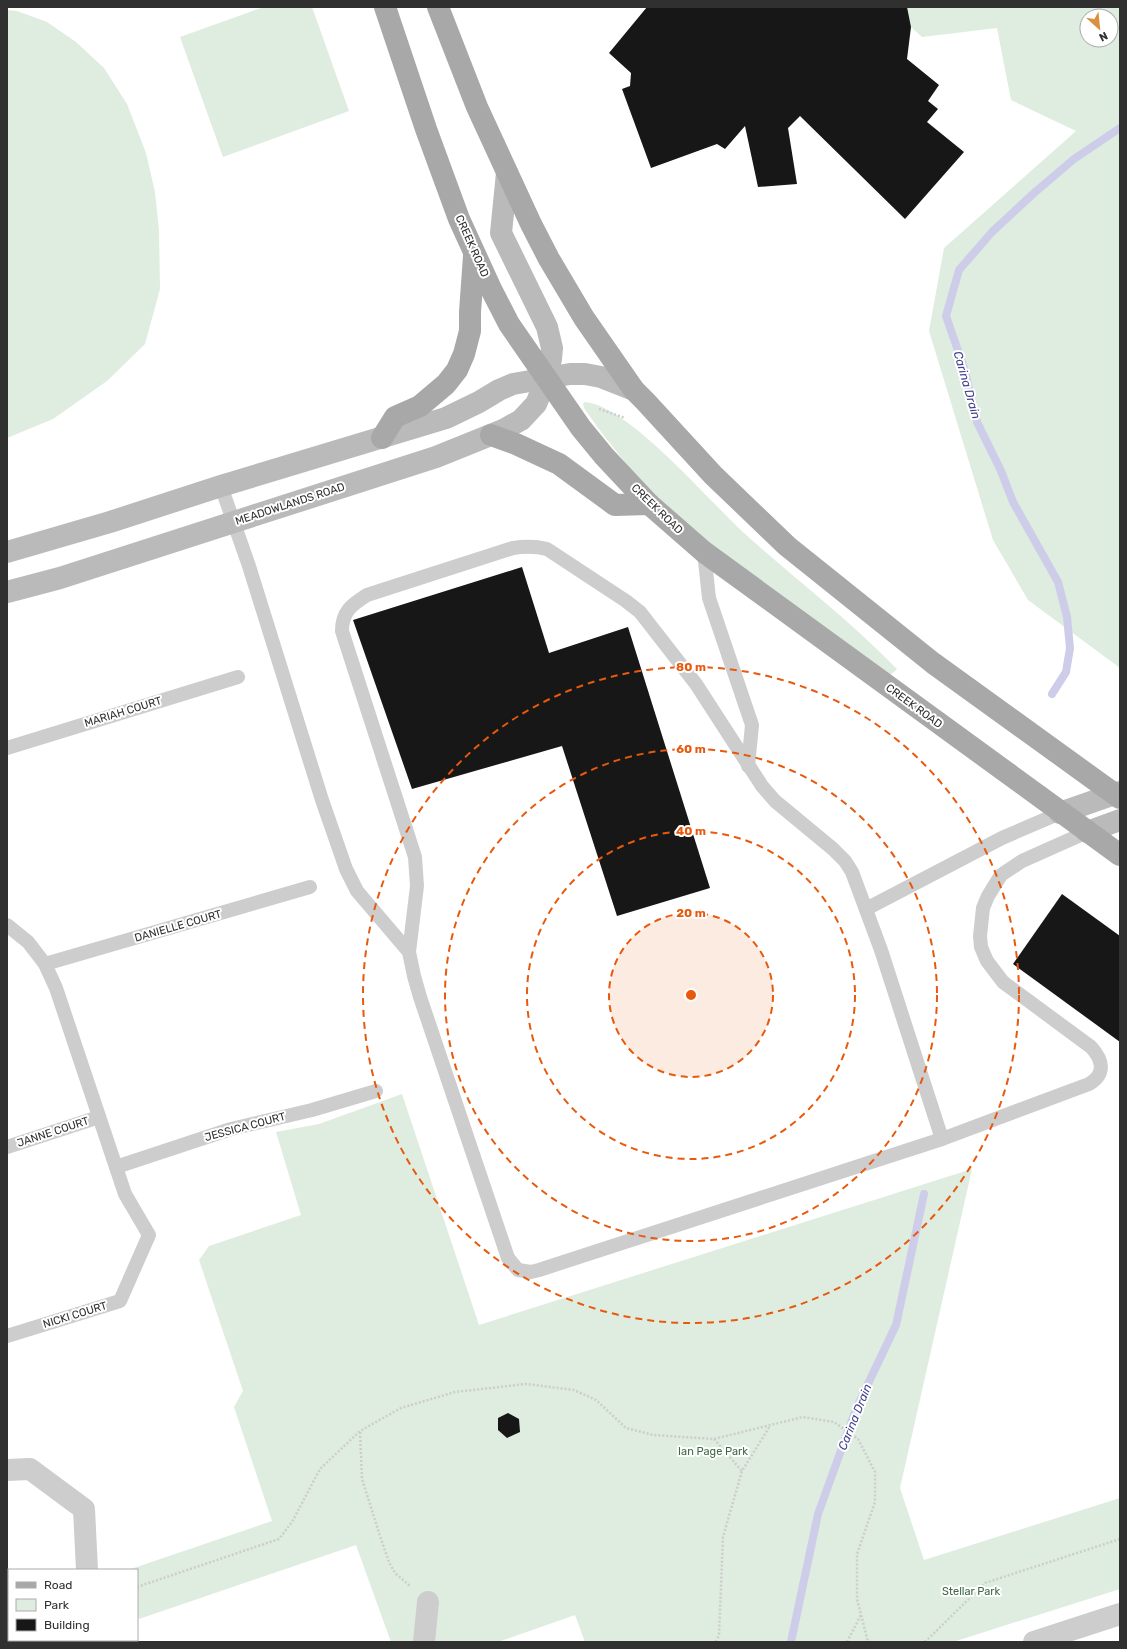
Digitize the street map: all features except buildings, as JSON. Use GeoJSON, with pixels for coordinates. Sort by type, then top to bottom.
{"type":"FeatureCollection","features":[{"type":"Feature","properties":{"kind":"main road","name":"CREEK ROAD"},"geometry":{"type":"LineString","coordinates":[[385,7],[426,130],[459,219],[474,254],[509,324],[581,428],[604,456],[649,504],[704,552],[1060,813],[1120,855]]}},
{"type":"Feature","properties":{"kind":"main road"},"geometry":{"type":"LineString","coordinates":[[438,7],[476,106],[531,224],[563,283],[600,341],[634,390],[713,475],[788,546],[928,659],[1118,794]]}},
{"type":"Feature","properties":{"kind":"main road","name":"MEADOWLANDS ROAD"},"geometry":{"type":"LineString","coordinates":[[7,592],[60,578],[436,457],[491,435],[521,420],[536,404],[547,378],[551,359],[550,338],[538,309],[501,232],[507,173]]}},
{"type":"Feature","properties":{"kind":"main road"},"geometry":{"type":"LineString","coordinates":[[382,438],[395,417],[420,406],[446,384],[456,370],[464,354],[470,331],[474,254]]}},
{"type":"Feature","properties":{"kind":"main road"},"geometry":{"type":"LineString","coordinates":[[7,552],[110,522],[221,486],[446,418],[513,384],[570,374],[585,374],[601,377],[634,390]]}},
{"type":"Feature","properties":{"kind":"main road"},"geometry":{"type":"LineString","coordinates":[[491,435],[516,444],[559,464],[615,505],[649,504]]}},
{"type":"Feature","properties":{"kind":"main road"},"geometry":{"type":"LineString","coordinates":[[1060,813],[1118,794]]}},
{"type":"Feature","properties":{"kind":"main road"},"geometry":{"type":"LineString","coordinates":[[1087,832],[1120,820]]}},
{"type":"Feature","properties":{"kind":"street"},"geometry":{"type":"LineString","coordinates":[[7,1470],[30,1469],[84,1509],[87,1569]]}},
{"type":"Feature","properties":{"kind":"street"},"geometry":{"type":"LineString","coordinates":[[424,1642],[428,1602]]}},
{"type":"Feature","properties":{"kind":"street"},"geometry":{"type":"LineString","coordinates":[[1034,1642],[1120,1614]]}},
{"type":"Feature","properties":{"kind":"lane"},"geometry":{"type":"LineString","coordinates":[[221,486],[346,869],[357,891],[409,952]]}},
{"type":"Feature","properties":{"kind":"lane"},"geometry":{"type":"LineString","coordinates":[[942,1139],[881,950],[852,872],[845,861],[833,849],[775,800],[762,786],[696,684],[640,612],[626,601],[547,549],[538,546],[528,546],[514,548],[367,596],[356,602],[348,610],[342,622],[342,631],[416,857],[417,886],[409,952],[414,976],[508,1258],[518,1270],[531,1272],[539,1270],[942,1139],[1089,1084],[1098,1076],[1101,1068],[1098,1055],[1092,1047],[1003,982],[987,961],[981,947],[980,936],[983,908],[988,896],[1001,875],[1022,861],[1087,832]]}},
{"type":"Feature","properties":{"kind":"lane"},"geometry":{"type":"LineString","coordinates":[[704,552],[709,598],[752,725],[748,766]]}},
{"type":"Feature","properties":{"kind":"lane","name":"MARIAH COURT"},"geometry":{"type":"LineString","coordinates":[[7,748],[238,677]]}},
{"type":"Feature","properties":{"kind":"lane"},"geometry":{"type":"LineString","coordinates":[[866,909],[1002,838],[1060,813]]}},
{"type":"Feature","properties":{"kind":"lane","name":"DANIELLE COURT"},"geometry":{"type":"LineString","coordinates":[[46,964],[310,887]]}},
{"type":"Feature","properties":{"kind":"lane"},"geometry":{"type":"LineString","coordinates":[[7,925],[28,942],[46,964],[56,988],[116,1167]]}},
{"type":"Feature","properties":{"kind":"lane","name":"JESSICA COURT"},"geometry":{"type":"LineString","coordinates":[[116,1167],[231,1129],[312,1110],[376,1091]]}},
{"type":"Feature","properties":{"kind":"lane","name":"JANNE COURT"},"geometry":{"type":"LineString","coordinates":[[7,1147],[99,1117]]}},
{"type":"Feature","properties":{"kind":"lane","name":"NICKI COURT"},"geometry":{"type":"LineString","coordinates":[[7,1336],[120,1302],[149,1235],[125,1194],[116,1167]]}},
{"type":"Feature","properties":{"kind":"path"},"geometry":{"type":"LineString","coordinates":[[596,408],[626,418],[631,416]]}},
{"type":"Feature","properties":{"kind":"path"},"geometry":{"type":"LineString","coordinates":[[138,1587],[279,1539],[292,1522],[320,1469],[360,1432],[401,1408],[448,1394],[526,1384],[574,1390],[596,1400],[626,1428],[653,1435],[714,1439],[803,1417],[834,1422],[858,1439],[876,1472],[875,1502],[857,1554],[857,1599],[868,1642]]}},
{"type":"Feature","properties":{"kind":"path"},"geometry":{"type":"LineString","coordinates":[[716,1642],[719,1635],[723,1537],[742,1471],[770,1425]]}},
{"type":"Feature","properties":{"kind":"path"},"geometry":{"type":"LineString","coordinates":[[360,1432],[362,1479],[388,1562],[399,1577],[428,1602]]}},
{"type":"Feature","properties":{"kind":"path"},"geometry":{"type":"LineString","coordinates":[[714,1439],[742,1471]]}},
{"type":"Feature","properties":{"kind":"path"},"geometry":{"type":"LineString","coordinates":[[925,1642],[985,1583],[1120,1539]]}},
{"type":"Feature","properties":{"kind":"path"},"geometry":{"type":"LineString","coordinates":[[847,1642],[861,1614]]}},
{"type":"Feature","properties":{"kind":"green space"},"geometry":{"type":"Polygon","coordinates":[[[264,7],[312,7],[349,111],[223,157],[180,37],[264,7]]]}},
{"type":"Feature","properties":{"kind":"green space"},"geometry":{"type":"Polygon","coordinates":[[[907,7],[1120,7],[1120,668],[1028,600],[993,540],[929,331],[944,248],[1076,131],[1011,100],[997,28],[922,37],[911,27],[907,7]]]}},
{"type":"Feature","properties":{"kind":"green space"},"geometry":{"type":"Polygon","coordinates":[[[7,10],[17,11],[47,22],[76,42],[104,68],[127,104],[146,153],[155,192],[159,231],[160,289],[145,344],[107,381],[53,419],[7,438],[7,10]]]}},
{"type":"Feature","properties":{"kind":"green space"},"geometry":{"type":"Polygon","coordinates":[[[585,402],[603,407],[623,419],[645,437],[668,457],[744,533],[841,617],[897,669],[888,677],[728,558],[674,514],[642,484],[584,408],[583,404],[585,402]]]}},
{"type":"Feature","properties":{"kind":"green space","name":"Ian Page Park"},"geometry":{"type":"Polygon","coordinates":[[[402,1094],[479,1325],[972,1169],[900,1488],[924,1560],[1120,1498],[1120,1589],[953,1642],[585,1642],[575,1615],[498,1642],[391,1642],[356,1545],[139,1619],[138,1569],[131,1569],[272,1521],[234,1407],[243,1391],[199,1260],[209,1246],[301,1215],[276,1132],[319,1124],[402,1094]]]}},
{"type":"Feature","properties":{"kind":"waterway","name":"Carina Drain"},"geometry":{"type":"LineString","coordinates":[[1052,694],[1066,672],[1070,648],[1067,617],[1058,582],[1013,502],[1001,471],[977,422],[964,368],[946,316],[959,270],[992,232],[1034,193],[1074,159],[1120,128]]}},
{"type":"Feature","properties":{"kind":"waterway","name":"Carina Drain"},"geometry":{"type":"LineString","coordinates":[[791,1642],[818,1514],[856,1409],[896,1325],[924,1194]]}},
{"type":"Feature","properties":{"kind":"park label","name":"Stellar Park"},"geometry":{"type":"Point","coordinates":[971,1591]}}]}
